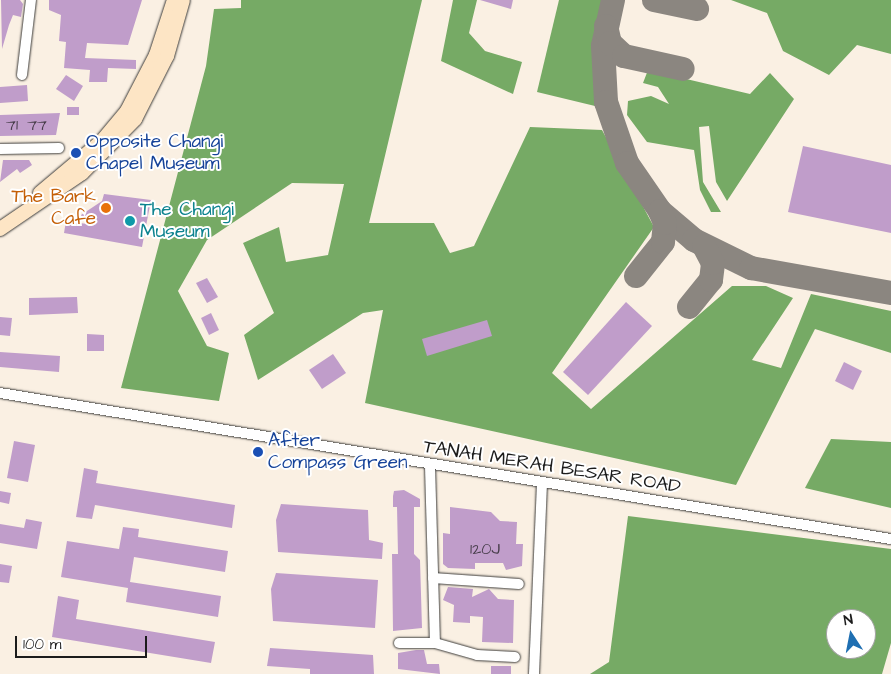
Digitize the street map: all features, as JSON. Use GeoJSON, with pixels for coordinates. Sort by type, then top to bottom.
{"type":"FeatureCollection","features":[{"type":"Feature","properties":{"kind":"street"},"geometry":{"type":"LineString","coordinates":[[22,75],[31,0]]}},
{"type":"Feature","properties":{"kind":"street"},"geometry":{"type":"LineString","coordinates":[[0,219],[55,182],[102,141],[127,111],[156,54],[174,0]]}},
{"type":"Feature","properties":{"kind":"street"},"geometry":{"type":"LineString","coordinates":[[0,229],[68,184],[135,119],[167,56],[183,0]]}},
{"type":"Feature","properties":{"kind":"street"},"geometry":{"type":"LineString","coordinates":[[0,148],[59,148]]}},
{"type":"Feature","properties":{"kind":"street","name":"TANAH MERAH BESAR ROAD"},"geometry":{"type":"LineString","coordinates":[[0,393],[542,485],[891,539]]}},
{"type":"Feature","properties":{"kind":"street"},"geometry":{"type":"LineString","coordinates":[[430,466],[435,643]]}},
{"type":"Feature","properties":{"kind":"street"},"geometry":{"type":"LineString","coordinates":[[534,674],[542,485]]}},
{"type":"Feature","properties":{"kind":"street"},"geometry":{"type":"LineString","coordinates":[[433,578],[519,584]]}},
{"type":"Feature","properties":{"kind":"street"},"geometry":{"type":"LineString","coordinates":[[399,643],[435,643],[476,655],[515,658]]}},
{"type":"Feature","properties":{"kind":"green space"},"geometry":{"type":"Polygon","coordinates":[[[241,0],[422,0],[369,223],[434,223],[450,253],[474,246],[530,127],[602,130],[654,227],[552,373],[591,409],[732,286],[766,286],[793,298],[752,360],[781,368],[811,294],[891,311],[891,353],[815,329],[736,485],[365,403],[383,310],[363,313],[258,380],[244,335],[274,313],[243,243],[279,227],[286,262],[328,255],[344,184],[292,183],[207,240],[178,291],[207,346],[229,353],[219,401],[121,388],[206,66],[214,9],[241,8],[241,0]]]}},
{"type":"Feature","properties":{"kind":"green space"},"geometry":{"type":"Polygon","coordinates":[[[453,0],[477,0],[469,33],[485,51],[522,62],[513,94],[441,61],[453,0]]]}},
{"type":"Feature","properties":{"kind":"green space"},"geometry":{"type":"Polygon","coordinates":[[[559,0],[610,0],[595,106],[537,92],[559,0]]]}},
{"type":"Feature","properties":{"kind":"green space"},"geometry":{"type":"Polygon","coordinates":[[[731,0],[891,0],[891,54],[857,45],[829,75],[783,51],[767,13],[731,0]]]}},
{"type":"Feature","properties":{"kind":"green space"},"geometry":{"type":"Polygon","coordinates":[[[648,70],[750,94],[770,73],[794,99],[727,201],[716,182],[709,126],[699,127],[703,182],[721,212],[711,212],[700,190],[694,150],[647,142],[627,115],[628,101],[651,96],[669,104],[658,87],[643,83],[648,70]]]}},
{"type":"Feature","properties":{"kind":"green space"},"geometry":{"type":"Polygon","coordinates":[[[831,439],[891,442],[891,508],[805,488],[831,439]]]}},
{"type":"Feature","properties":{"kind":"green space"},"geometry":{"type":"Polygon","coordinates":[[[628,516],[891,549],[891,643],[882,674],[590,674],[609,662],[628,516]]]}},
{"type":"Feature","properties":{"kind":"building"},"geometry":{"type":"Polygon","coordinates":[[[1,0],[20,0],[23,4],[21,17],[13,15],[2,49],[1,0]]]}},
{"type":"Feature","properties":{"kind":"building"},"geometry":{"type":"Polygon","coordinates":[[[49,0],[142,0],[128,45],[87,43],[85,58],[136,60],[136,69],[108,68],[107,82],[89,82],[90,70],[64,68],[66,42],[59,41],[61,15],[49,10],[49,0]]]}},
{"type":"Feature","properties":{"kind":"building"},"geometry":{"type":"Polygon","coordinates":[[[480,0],[513,0],[511,9],[480,0]]]}},
{"type":"Feature","properties":{"kind":"building"},"geometry":{"type":"Polygon","coordinates":[[[66,75],[83,86],[74,101],[56,89],[66,75]]]}},
{"type":"Feature","properties":{"kind":"building"},"geometry":{"type":"Polygon","coordinates":[[[27,85],[28,101],[0,103],[0,87],[27,85]]]}},
{"type":"Feature","properties":{"kind":"building"},"geometry":{"type":"Polygon","coordinates":[[[67,107],[79,107],[79,115],[67,115],[67,107]]]}},
{"type":"Feature","properties":{"kind":"building"},"geometry":{"type":"Polygon","coordinates":[[[60,113],[56,135],[0,136],[0,115],[60,113]]]}},
{"type":"Feature","properties":{"kind":"building"},"geometry":{"type":"Polygon","coordinates":[[[803,146],[891,165],[891,233],[788,212],[803,146]]]}},
{"type":"Feature","properties":{"kind":"building"},"geometry":{"type":"Polygon","coordinates":[[[3,160],[29,160],[32,165],[20,173],[17,169],[0,182],[3,160]]]}},
{"type":"Feature","properties":{"kind":"building"},"geometry":{"type":"Polygon","coordinates":[[[104,194],[151,200],[142,247],[64,233],[66,221],[87,224],[81,215],[102,201],[104,194]]]}},
{"type":"Feature","properties":{"kind":"building"},"geometry":{"type":"Polygon","coordinates":[[[207,278],[218,297],[207,303],[196,283],[207,278]]]}},
{"type":"Feature","properties":{"kind":"building"},"geometry":{"type":"Polygon","coordinates":[[[77,297],[78,313],[29,315],[29,298],[77,297]]]}},
{"type":"Feature","properties":{"kind":"building"},"geometry":{"type":"Polygon","coordinates":[[[626,302],[652,326],[588,395],[563,372],[626,302]]]}},
{"type":"Feature","properties":{"kind":"building"},"geometry":{"type":"Polygon","coordinates":[[[211,313],[219,330],[209,335],[201,318],[211,313]]]}},
{"type":"Feature","properties":{"kind":"building"},"geometry":{"type":"Polygon","coordinates":[[[0,317],[12,318],[10,336],[0,335],[0,317]]]}},
{"type":"Feature","properties":{"kind":"building"},"geometry":{"type":"Polygon","coordinates":[[[487,320],[492,336],[427,356],[422,339],[487,320]]]}},
{"type":"Feature","properties":{"kind":"building"},"geometry":{"type":"Polygon","coordinates":[[[87,334],[104,335],[104,351],[87,351],[87,334]]]}},
{"type":"Feature","properties":{"kind":"building"},"geometry":{"type":"Polygon","coordinates":[[[0,352],[60,356],[59,372],[0,367],[0,352]]]}},
{"type":"Feature","properties":{"kind":"building"},"geometry":{"type":"Polygon","coordinates":[[[333,354],[346,373],[322,389],[309,370],[333,354]]]}},
{"type":"Feature","properties":{"kind":"building"},"geometry":{"type":"Polygon","coordinates":[[[844,362],[862,371],[853,390],[835,381],[844,362]]]}},
{"type":"Feature","properties":{"kind":"building"},"geometry":{"type":"Polygon","coordinates":[[[14,441],[35,445],[28,482],[7,478],[14,441]]]}},
{"type":"Feature","properties":{"kind":"building"},"geometry":{"type":"Polygon","coordinates":[[[508,455],[516,456],[516,467],[508,467],[508,455]]]}},
{"type":"Feature","properties":{"kind":"building"},"geometry":{"type":"Polygon","coordinates":[[[84,468],[98,471],[96,483],[235,505],[232,528],[95,505],[92,519],[76,517],[84,468]]]}},
{"type":"Feature","properties":{"kind":"building"},"geometry":{"type":"Polygon","coordinates":[[[404,490],[420,499],[420,507],[414,507],[414,554],[420,560],[422,628],[393,631],[392,554],[398,554],[397,507],[393,507],[393,496],[394,491],[404,490]]]}},
{"type":"Feature","properties":{"kind":"building"},"geometry":{"type":"Polygon","coordinates":[[[0,491],[11,493],[9,504],[0,502],[0,491]]]}},
{"type":"Feature","properties":{"kind":"building"},"geometry":{"type":"Polygon","coordinates":[[[281,504],[368,510],[369,540],[383,543],[382,559],[278,552],[276,520],[281,504]]]}},
{"type":"Feature","properties":{"kind":"building"},"geometry":{"type":"Polygon","coordinates":[[[450,507],[491,512],[500,521],[517,522],[516,544],[523,544],[522,566],[506,570],[503,563],[475,563],[475,569],[448,568],[443,564],[443,533],[450,534],[450,507]]]}},
{"type":"Feature","properties":{"kind":"building"},"geometry":{"type":"Polygon","coordinates":[[[26,519],[42,522],[37,549],[0,543],[0,524],[24,528],[26,519]]]}},
{"type":"Feature","properties":{"kind":"building"},"geometry":{"type":"Polygon","coordinates":[[[123,527],[139,529],[138,537],[228,551],[225,572],[134,557],[130,582],[221,596],[218,617],[126,602],[128,588],[61,577],[67,541],[119,549],[123,527]]]}},
{"type":"Feature","properties":{"kind":"building"},"geometry":{"type":"Polygon","coordinates":[[[0,564],[12,566],[9,583],[0,582],[0,564]]]}},
{"type":"Feature","properties":{"kind":"building"},"geometry":{"type":"Polygon","coordinates":[[[276,573],[378,580],[375,628],[273,621],[271,589],[276,573]]]}},
{"type":"Feature","properties":{"kind":"building"},"geometry":{"type":"Polygon","coordinates":[[[448,587],[473,589],[472,597],[489,589],[498,599],[514,600],[513,643],[482,642],[483,617],[470,616],[470,623],[453,622],[454,605],[443,600],[448,587]]]}},
{"type":"Feature","properties":{"kind":"building"},"geometry":{"type":"Polygon","coordinates":[[[58,596],[79,600],[76,619],[215,642],[211,663],[52,637],[58,596]]]}},
{"type":"Feature","properties":{"kind":"building"},"geometry":{"type":"Polygon","coordinates":[[[270,648],[373,655],[374,674],[310,674],[310,669],[267,666],[270,648]]]}},
{"type":"Feature","properties":{"kind":"building"},"geometry":{"type":"Polygon","coordinates":[[[424,650],[427,664],[439,664],[440,674],[398,669],[398,653],[424,650]]]}},
{"type":"Feature","properties":{"kind":"building"},"geometry":{"type":"Polygon","coordinates":[[[491,666],[511,666],[511,674],[491,674],[491,666]]]}},
{"type":"Feature","properties":{"kind":"taxiway"},"geometry":{"type":"LineString","coordinates":[[613,0],[603,46],[606,102],[627,163],[660,211],[694,240],[751,268],[891,293]]}},
{"type":"Feature","properties":{"kind":"taxiway"},"geometry":{"type":"LineString","coordinates":[[654,0],[697,9]]}},
{"type":"Feature","properties":{"kind":"taxiway"},"geometry":{"type":"LineString","coordinates":[[606,26],[610,43],[624,56],[683,69]]}},
{"type":"Feature","properties":{"kind":"taxiway"},"geometry":{"type":"LineString","coordinates":[[636,276],[663,242],[665,223],[660,211]]}},
{"type":"Feature","properties":{"kind":"taxiway"},"geometry":{"type":"LineString","coordinates":[[689,307],[711,280],[713,263],[704,246]]}},
{"type":"Feature","properties":{"kind":"place","name":"Opposite Changi Chapel Museum"},"geometry":{"type":"Point","coordinates":[76,153]}},
{"type":"Feature","properties":{"kind":"place","name":"The Bark Cafe"},"geometry":{"type":"Point","coordinates":[106,208]}},
{"type":"Feature","properties":{"kind":"place","name":"The Changi Museum"},"geometry":{"type":"Point","coordinates":[130,221]}},
{"type":"Feature","properties":{"kind":"place","name":"After Compass Green"},"geometry":{"type":"Point","coordinates":[258,452]}}]}
